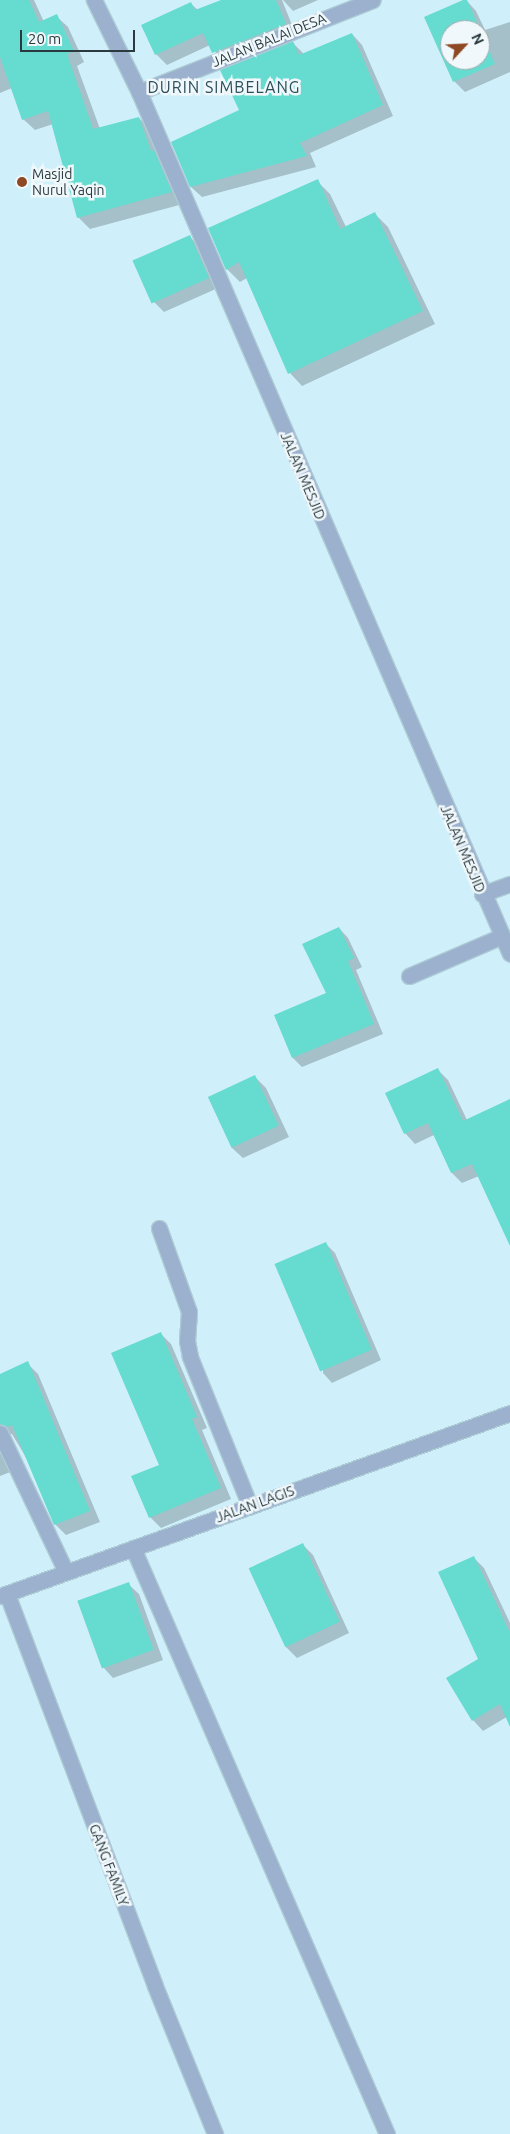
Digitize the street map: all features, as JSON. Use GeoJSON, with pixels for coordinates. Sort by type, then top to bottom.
{"type":"FeatureCollection","features":[{"type":"Feature","properties":{"kind":"street","name":"JALAN MESJID"},"geometry":{"type":"LineString","coordinates":[[94,0],[139,92],[482,894],[510,954]]}},
{"type":"Feature","properties":{"kind":"street","name":"JALAN BALAI DESA"},"geometry":{"type":"LineString","coordinates":[[139,92],[372,0]]}},
{"type":"Feature","properties":{"kind":"street"},"geometry":{"type":"LineString","coordinates":[[482,894],[510,884]]}},
{"type":"Feature","properties":{"kind":"street"},"geometry":{"type":"LineString","coordinates":[[409,976],[502,936]]}},
{"type":"Feature","properties":{"kind":"street"},"geometry":{"type":"LineString","coordinates":[[160,1228],[188,1306],[187,1341],[190,1357],[250,1506]]}},
{"type":"Feature","properties":{"kind":"street","name":"JALAN LAGIS"},"geometry":{"type":"LineString","coordinates":[[3,1594],[510,1413]]}},
{"type":"Feature","properties":{"kind":"street"},"geometry":{"type":"LineString","coordinates":[[0,1434],[66,1572]]}},
{"type":"Feature","properties":{"kind":"street"},"geometry":{"type":"LineString","coordinates":[[134,1548],[387,2134]]}},
{"type":"Feature","properties":{"kind":"street","name":"GANG FAMILY"},"geometry":{"type":"LineString","coordinates":[[3,1594],[155,1986],[215,2134]]}},
{"type":"Feature","properties":{"kind":"building"},"geometry":{"type":"Polygon","coordinates":[[[0,0],[29,0],[39,22],[57,14],[74,51],[67,54],[93,129],[139,117],[151,151],[154,150],[172,192],[77,218],[48,111],[22,120],[0,57],[0,0]]]}},
{"type":"Feature","properties":{"kind":"building"},"geometry":{"type":"Polygon","coordinates":[[[221,0],[276,0],[286,24],[212,53],[203,33],[155,55],[141,25],[191,2],[195,10],[221,0]]]}},
{"type":"Feature","properties":{"kind":"building"},"geometry":{"type":"Polygon","coordinates":[[[467,0],[476,20],[440,20],[440,53],[424,17],[467,0]]]}},
{"type":"Feature","properties":{"kind":"building"},"geometry":{"type":"Polygon","coordinates":[[[352,33],[383,105],[300,143],[307,156],[190,187],[171,142],[239,110],[220,70],[293,41],[299,55],[352,33]]]}},
{"type":"Feature","properties":{"kind":"building"},"geometry":{"type":"Polygon","coordinates":[[[490,53],[495,64],[490,66],[490,53]]]}},
{"type":"Feature","properties":{"kind":"building"},"geometry":{"type":"Polygon","coordinates":[[[448,70],[481,70],[453,82],[448,70]]]}},
{"type":"Feature","properties":{"kind":"building"},"geometry":{"type":"Polygon","coordinates":[[[318,179],[340,229],[375,212],[423,311],[288,374],[239,262],[226,270],[208,228],[318,179]]]}},
{"type":"Feature","properties":{"kind":"building"},"geometry":{"type":"Polygon","coordinates":[[[190,235],[209,278],[152,304],[132,261],[190,235]]]}},
{"type":"Feature","properties":{"kind":"building"},"geometry":{"type":"Polygon","coordinates":[[[339,927],[354,958],[348,961],[374,1024],[292,1058],[274,1015],[326,993],[302,944],[339,927]]]}},
{"type":"Feature","properties":{"kind":"building"},"geometry":{"type":"Polygon","coordinates":[[[438,1068],[463,1121],[510,1099],[510,1246],[472,1164],[451,1173],[428,1123],[404,1134],[385,1093],[438,1068]]]}},
{"type":"Feature","properties":{"kind":"building"},"geometry":{"type":"Polygon","coordinates":[[[255,1075],[279,1126],[232,1148],[208,1097],[255,1075]]]}},
{"type":"Feature","properties":{"kind":"building"},"geometry":{"type":"Polygon","coordinates":[[[326,1242],[372,1350],[320,1372],[274,1264],[326,1242]]]}},
{"type":"Feature","properties":{"kind":"building"},"geometry":{"type":"Polygon","coordinates":[[[161,1332],[197,1417],[192,1419],[221,1488],[149,1518],[131,1476],[159,1465],[111,1353],[161,1332]]]}},
{"type":"Feature","properties":{"kind":"building"},"geometry":{"type":"Polygon","coordinates":[[[28,1361],[90,1511],[54,1525],[12,1425],[7,1427],[0,1424],[0,1374],[28,1361]]]}},
{"type":"Feature","properties":{"kind":"building"},"geometry":{"type":"Polygon","coordinates":[[[303,1543],[340,1622],[285,1647],[249,1568],[303,1543]]]}},
{"type":"Feature","properties":{"kind":"building"},"geometry":{"type":"Polygon","coordinates":[[[474,1556],[510,1633],[510,1727],[500,1704],[472,1721],[446,1678],[478,1659],[438,1572],[474,1556]]]}},
{"type":"Feature","properties":{"kind":"building"},"geometry":{"type":"Polygon","coordinates":[[[129,1582],[154,1650],[102,1668],[77,1601],[129,1582]]]}},
{"type":"Feature","properties":{"kind":"place","name":"Masjid Nurul Yaqin"},"geometry":{"type":"Point","coordinates":[22,182]}},
{"type":"Feature","properties":{"kind":"district","name":"DURIN SIMBELANG"},"geometry":{"type":"Point","coordinates":[224,87]}}]}
